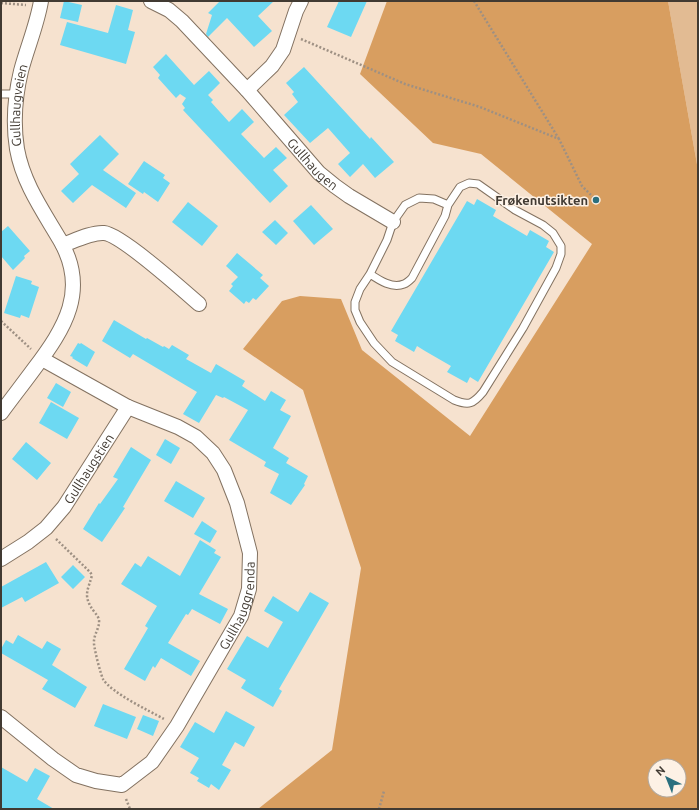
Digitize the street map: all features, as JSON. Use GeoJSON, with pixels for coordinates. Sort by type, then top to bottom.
{"type":"FeatureCollection","features":[{"type":"Feature","properties":{"kind":"street","name":"Gullhaugen"},"geometry":{"type":"LineString","coordinates":[[151,1],[169,10],[182,21],[247,90],[319,173],[345,193],[393,222]]}},
{"type":"Feature","properties":{"kind":"street"},"geometry":{"type":"LineString","coordinates":[[247,90],[272,66],[283,50],[301,1]]}},
{"type":"Feature","properties":{"kind":"street","name":"Gullhaugveien"},"geometry":{"type":"LineString","coordinates":[[1,413],[57,338],[66,321],[71,305],[73,284],[71,265],[63,245],[24,174],[17,150],[15,132],[16,94],[21,70],[41,3]]}},
{"type":"Feature","properties":{"kind":"street"},"geometry":{"type":"LineString","coordinates":[[63,245],[95,234],[105,233],[117,238],[199,304]]}},
{"type":"Feature","properties":{"kind":"street","name":"Gullhauggrenda"},"geometry":{"type":"LineString","coordinates":[[1,717],[53,760],[76,774],[96,781],[122,785],[152,762],[177,726],[241,616],[249,589],[250,553],[237,504],[224,470],[213,453],[196,437],[178,427],[128,407],[42,359]]}},
{"type":"Feature","properties":{"kind":"street","name":"Gullhaugstien"},"geometry":{"type":"LineString","coordinates":[[1,559],[28,542],[46,528],[64,507],[128,407]]}},
{"type":"Feature","properties":{"kind":"lane"},"geometry":{"type":"LineString","coordinates":[[1,94],[16,94]]}},
{"type":"Feature","properties":{"kind":"lane"},"geometry":{"type":"LineString","coordinates":[[370,274],[379,280],[392,285],[403,284],[412,278],[445,216],[448,205],[460,187],[469,183],[478,184],[514,210],[543,225],[553,233],[561,246],[561,254],[556,268],[530,315],[483,392],[475,401],[465,404],[454,400],[392,362],[374,343],[360,322],[355,310],[355,302],[360,289],[370,274],[387,240],[393,222],[405,205],[419,198],[434,199],[448,205]]}},
{"type":"Feature","properties":{"kind":"path"},"geometry":{"type":"LineString","coordinates":[[474,1],[559,139],[582,186],[596,200]]}},
{"type":"Feature","properties":{"kind":"path"},"geometry":{"type":"LineString","coordinates":[[1,3],[41,3]]}},
{"type":"Feature","properties":{"kind":"path"},"geometry":{"type":"LineString","coordinates":[[288,34],[405,84],[480,107],[559,139]]}},
{"type":"Feature","properties":{"kind":"path"},"geometry":{"type":"LineString","coordinates":[[1,321],[42,359]]}},
{"type":"Feature","properties":{"kind":"path"},"geometry":{"type":"LineString","coordinates":[[46,528],[90,572],[92,578],[87,590],[87,595],[90,606],[98,618],[98,624],[94,635],[94,643],[104,681],[127,699],[177,726]]}},
{"type":"Feature","properties":{"kind":"path"},"geometry":{"type":"LineString","coordinates":[[379,809],[384,791]]}},
{"type":"Feature","properties":{"kind":"shaded area"},"geometry":{"type":"Polygon","coordinates":[[[387,1],[668,1],[698,170],[698,809],[258,809],[332,750],[361,568],[303,390],[243,349],[282,301],[300,296],[341,299],[362,350],[470,436],[592,244],[481,154],[433,143],[360,74],[387,1]]]}},
{"type":"Feature","properties":{"kind":"shaded area"},"geometry":{"type":"Polygon","coordinates":[[[668,1],[698,1],[698,170],[668,1]]]}},
{"type":"Feature","properties":{"kind":"building"},"geometry":{"type":"Polygon","coordinates":[[[64,1],[82,5],[78,22],[60,18],[64,1]]]}},
{"type":"Feature","properties":{"kind":"building"},"geometry":{"type":"Polygon","coordinates":[[[220,1],[274,1],[258,16],[272,31],[254,47],[227,18],[208,37],[206,34],[212,15],[208,13],[220,1]]]}},
{"type":"Feature","properties":{"kind":"building"},"geometry":{"type":"Polygon","coordinates":[[[339,1],[367,1],[351,37],[327,27],[339,1]]]}},
{"type":"Feature","properties":{"kind":"building"},"geometry":{"type":"Polygon","coordinates":[[[116,5],[133,10],[128,30],[135,32],[126,64],[60,45],[67,22],[108,33],[116,5]]]}},
{"type":"Feature","properties":{"kind":"building"},"geometry":{"type":"Polygon","coordinates":[[[166,54],[194,85],[209,71],[220,83],[208,95],[213,100],[211,102],[229,122],[242,109],[254,122],[241,134],[264,158],[276,147],[287,158],[273,170],[288,186],[270,203],[183,110],[185,108],[182,104],[186,98],[180,94],[176,98],[158,78],[160,75],[153,67],[166,54]]]}},
{"type":"Feature","properties":{"kind":"building"},"geometry":{"type":"Polygon","coordinates":[[[304,67],[370,139],[371,137],[394,162],[375,178],[363,164],[350,177],[338,164],[350,153],[328,128],[310,143],[284,115],[298,102],[292,94],[294,92],[286,83],[304,67]]]}},
{"type":"Feature","properties":{"kind":"building"},"geometry":{"type":"Polygon","coordinates":[[[100,135],[119,154],[103,170],[136,193],[126,208],[92,185],[73,203],[61,191],[79,174],[70,164],[100,135]]]}},
{"type":"Feature","properties":{"kind":"building"},"geometry":{"type":"Polygon","coordinates":[[[144,161],[165,175],[163,178],[170,183],[158,202],[144,192],[143,194],[128,184],[144,161]]]}},
{"type":"Feature","properties":{"kind":"building"},"geometry":{"type":"Polygon","coordinates":[[[477,199],[496,210],[493,216],[527,236],[530,230],[549,241],[546,247],[554,252],[478,382],[470,377],[467,383],[447,372],[451,366],[417,346],[414,352],[395,341],[398,335],[391,331],[467,201],[474,205],[477,199]]]}},
{"type":"Feature","properties":{"kind":"building"},"geometry":{"type":"Polygon","coordinates":[[[188,202],[218,226],[202,246],[172,222],[188,202]]]}},
{"type":"Feature","properties":{"kind":"building"},"geometry":{"type":"Polygon","coordinates":[[[311,205],[333,229],[314,245],[293,221],[311,205]]]}},
{"type":"Feature","properties":{"kind":"building"},"geometry":{"type":"Polygon","coordinates":[[[275,220],[288,233],[276,245],[262,232],[275,220]]]}},
{"type":"Feature","properties":{"kind":"building"},"geometry":{"type":"Polygon","coordinates":[[[8,226],[30,251],[13,270],[1,256],[1,232],[8,226]]]}},
{"type":"Feature","properties":{"kind":"building"},"geometry":{"type":"Polygon","coordinates":[[[237,253],[263,275],[260,278],[269,286],[256,300],[253,298],[249,303],[246,301],[244,304],[229,291],[233,286],[231,284],[238,277],[226,266],[237,253]]]}},
{"type":"Feature","properties":{"kind":"building"},"geometry":{"type":"Polygon","coordinates":[[[16,276],[32,281],[31,284],[39,287],[29,318],[21,315],[20,318],[4,313],[16,276]]]}},
{"type":"Feature","properties":{"kind":"building"},"geometry":{"type":"Polygon","coordinates":[[[114,320],[163,347],[164,346],[169,349],[172,345],[189,355],[186,359],[211,373],[216,364],[245,381],[242,386],[265,401],[271,391],[286,400],[280,410],[291,416],[273,448],[289,458],[286,463],[308,476],[304,484],[305,485],[291,505],[270,493],[279,474],[264,466],[266,462],[229,440],[248,410],[224,397],[223,398],[216,395],[199,423],[183,414],[197,392],[133,354],[130,358],[102,341],[114,320]]]}},
{"type":"Feature","properties":{"kind":"building"},"geometry":{"type":"Polygon","coordinates":[[[78,343],[81,343],[95,352],[87,367],[70,356],[78,343]]]}},
{"type":"Feature","properties":{"kind":"building"},"geometry":{"type":"Polygon","coordinates":[[[56,383],[71,392],[63,407],[47,398],[56,383]]]}},
{"type":"Feature","properties":{"kind":"building"},"geometry":{"type":"Polygon","coordinates":[[[51,402],[79,418],[67,439],[39,423],[51,402]]]}},
{"type":"Feature","properties":{"kind":"building"},"geometry":{"type":"Polygon","coordinates":[[[165,439],[180,448],[171,464],[156,455],[165,439]]]}},
{"type":"Feature","properties":{"kind":"building"},"geometry":{"type":"Polygon","coordinates":[[[26,442],[51,463],[37,480],[12,459],[26,442]]]}},
{"type":"Feature","properties":{"kind":"building"},"geometry":{"type":"Polygon","coordinates":[[[131,447],[151,460],[123,507],[125,508],[102,542],[83,529],[99,503],[100,504],[118,479],[113,477],[131,447]]]}},
{"type":"Feature","properties":{"kind":"building"},"geometry":{"type":"Polygon","coordinates":[[[176,481],[205,498],[193,518],[164,501],[176,481]]]}},
{"type":"Feature","properties":{"kind":"building"},"geometry":{"type":"Polygon","coordinates":[[[202,521],[217,531],[210,543],[194,534],[202,521]]]}},
{"type":"Feature","properties":{"kind":"building"},"geometry":{"type":"Polygon","coordinates":[[[200,540],[216,550],[214,553],[221,557],[199,594],[228,609],[220,624],[192,609],[188,615],[186,614],[168,643],[200,661],[191,676],[161,658],[155,668],[153,666],[145,681],[124,669],[148,628],[145,626],[157,606],[121,584],[135,563],[141,567],[148,556],[180,576],[200,540]]]}},
{"type":"Feature","properties":{"kind":"building"},"geometry":{"type":"Polygon","coordinates":[[[46,562],[59,583],[25,602],[22,597],[1,608],[1,587],[46,562]]]}},
{"type":"Feature","properties":{"kind":"building"},"geometry":{"type":"Polygon","coordinates":[[[73,565],[85,577],[73,589],[61,577],[73,565]]]}},
{"type":"Feature","properties":{"kind":"building"},"geometry":{"type":"Polygon","coordinates":[[[310,592],[329,603],[279,689],[282,691],[273,707],[241,688],[246,680],[227,669],[247,636],[268,648],[283,622],[264,611],[273,596],[298,612],[310,592]]]}},
{"type":"Feature","properties":{"kind":"building"},"geometry":{"type":"Polygon","coordinates":[[[18,635],[42,649],[47,641],[61,649],[52,665],[87,687],[75,708],[42,689],[48,680],[1,653],[1,649],[6,640],[13,644],[18,635]]]}},
{"type":"Feature","properties":{"kind":"building"},"geometry":{"type":"Polygon","coordinates":[[[103,704],[136,717],[127,739],[94,726],[103,704]]]}},
{"type":"Feature","properties":{"kind":"building"},"geometry":{"type":"Polygon","coordinates":[[[226,711],[255,727],[244,747],[235,742],[222,765],[231,770],[219,790],[211,784],[209,788],[197,781],[199,778],[190,773],[199,758],[180,747],[195,722],[214,733],[226,711]]]}},
{"type":"Feature","properties":{"kind":"building"},"geometry":{"type":"Polygon","coordinates":[[[143,715],[159,721],[153,736],[137,729],[143,715]]]}},
{"type":"Feature","properties":{"kind":"building"},"geometry":{"type":"Polygon","coordinates":[[[1,767],[27,782],[35,768],[50,776],[37,799],[54,809],[1,809],[1,767]]]}},
{"type":"Feature","properties":{"kind":"place","name":"Frøkenutsikten"},"geometry":{"type":"Point","coordinates":[596,200]}}]}
